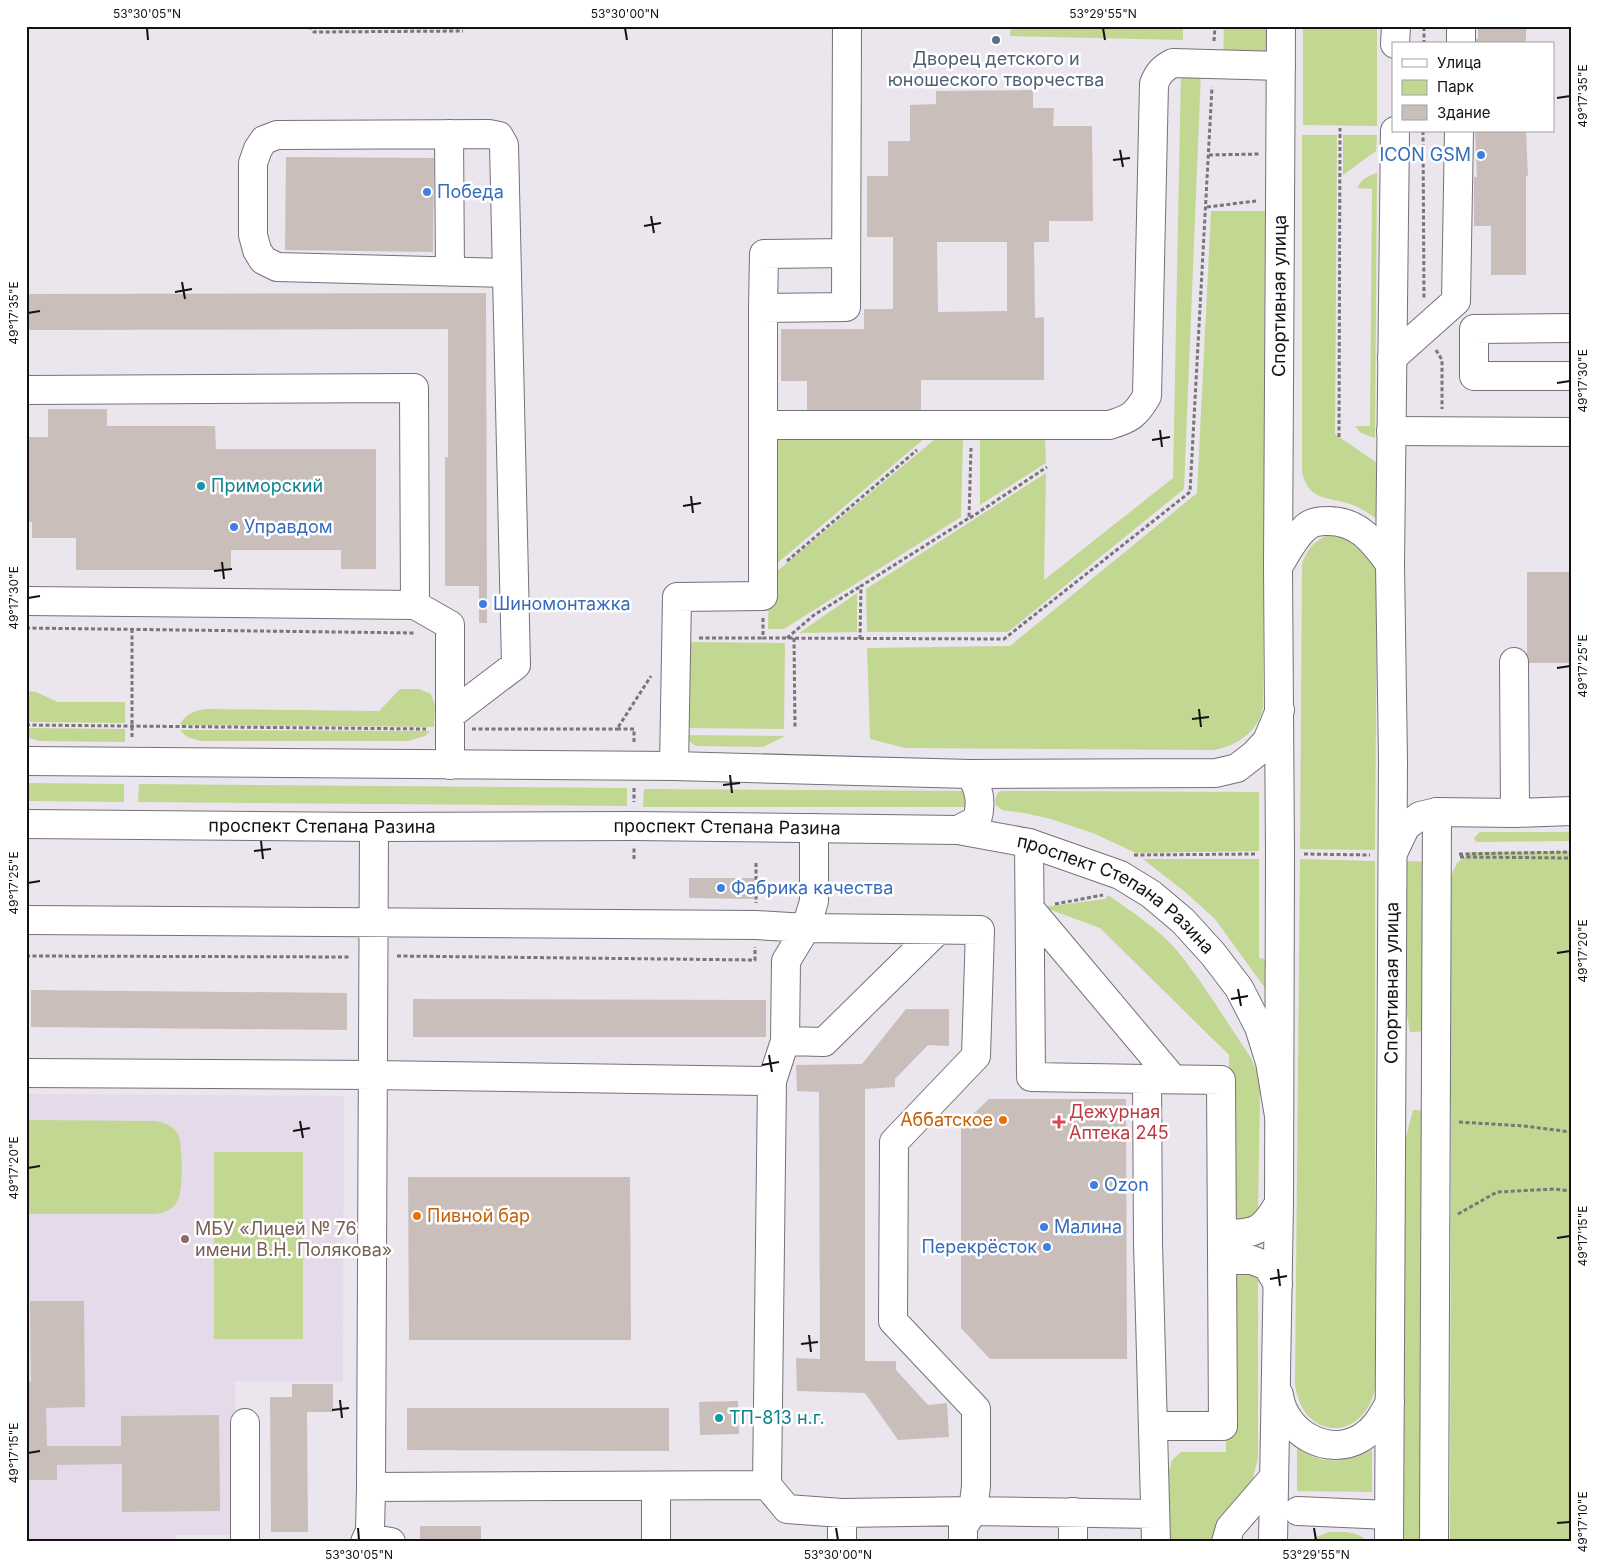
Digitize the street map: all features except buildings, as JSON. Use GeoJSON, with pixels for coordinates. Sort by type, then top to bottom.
{"type":"FeatureCollection","features":[{"type":"Feature","properties":{"kind":"main road"},"geometry":{"type":"LineString","coordinates":[[763,308],[846,307],[847,26]]}},
{"type":"Feature","properties":{"kind":"main road","name":"Спортивная улица"},"geometry":{"type":"LineString","coordinates":[[1273,1542],[1279,1203],[1280,710],[1278,567],[1281,26]]}},
{"type":"Feature","properties":{"kind":"main road"},"geometry":{"type":"LineString","coordinates":[[1396,26],[1396,42]]}},
{"type":"Feature","properties":{"kind":"main road"},"geometry":{"type":"LineString","coordinates":[[1460,42],[1461,26]]}},
{"type":"Feature","properties":{"kind":"main road"},"geometry":{"type":"LineString","coordinates":[[763,425],[1109,424],[1124,421],[1139,410],[1147,396],[1154,84],[1157,75],[1173,63],[1281,66]]}},
{"type":"Feature","properties":{"kind":"main road","name":"Спортивная улица"},"geometry":{"type":"LineString","coordinates":[[1389,1529],[1393,761],[1390,564],[1395,132]]}},
{"type":"Feature","properties":{"kind":"main road"},"geometry":{"type":"LineString","coordinates":[[1392,358],[1456,302],[1459,132]]}},
{"type":"Feature","properties":{"kind":"main road"},"geometry":{"type":"LineString","coordinates":[[450,722],[516,665],[507,273],[504,145],[499,136],[489,134],[277,134],[264,140],[258,149],[253,163],[253,235],[257,250],[263,260],[277,267],[507,273]]}},
{"type":"Feature","properties":{"kind":"main road"},"geometry":{"type":"LineString","coordinates":[[449,134],[450,272]]}},
{"type":"Feature","properties":{"kind":"main road"},"geometry":{"type":"LineString","coordinates":[[674,766],[677,597],[763,588],[764,254],[846,253]]}},
{"type":"Feature","properties":{"kind":"main road"},"geometry":{"type":"LineString","coordinates":[[1571,328],[1474,329],[1474,376],[1571,376]]}},
{"type":"Feature","properties":{"kind":"main road"},"geometry":{"type":"LineString","coordinates":[[26,390],[414,388],[415,605]]}},
{"type":"Feature","properties":{"kind":"main road"},"geometry":{"type":"LineString","coordinates":[[1391,431],[1571,432]]}},
{"type":"Feature","properties":{"kind":"main road"},"geometry":{"type":"LineString","coordinates":[[1278,567],[1295,539],[1306,527],[1314,522],[1327,521],[1344,522],[1360,530],[1376,544],[1390,564]]}},
{"type":"Feature","properties":{"kind":"main road"},"geometry":{"type":"LineString","coordinates":[[26,601],[415,605],[450,625],[450,764]]}},
{"type":"Feature","properties":{"kind":"main road"},"geometry":{"type":"LineString","coordinates":[[1514,662],[1515,813]]}},
{"type":"Feature","properties":{"kind":"main road"},"geometry":{"type":"LineString","coordinates":[[26,761],[674,766],[970,774],[1216,774],[1237,768],[1255,754],[1267,741],[1280,710]]}},
{"type":"Feature","properties":{"kind":"main road"},"geometry":{"type":"LineString","coordinates":[[1393,761],[1400,780],[1408,793],[1420,803],[1437,812]]}},
{"type":"Feature","properties":{"kind":"main road"},"geometry":{"type":"LineString","coordinates":[[958,830],[977,820],[981,806],[977,784],[970,774]]}},
{"type":"Feature","properties":{"kind":"main road"},"geometry":{"type":"LineString","coordinates":[[1392,855],[1406,826],[1420,816],[1437,812],[1515,813],[1571,811]]}},
{"type":"Feature","properties":{"kind":"main road"},"geometry":{"type":"LineString","coordinates":[[1434,1542],[1437,812]]}},
{"type":"Feature","properties":{"kind":"main road","name":"проспект Степана Разина"},"geometry":{"type":"LineString","coordinates":[[26,824],[374,827],[634,826],[958,830],[1029,842],[1120,875],[1151,894],[1189,928],[1213,954],[1239,988],[1259,1027],[1270,1062],[1279,1116]]}},
{"type":"Feature","properties":{"kind":"main road"},"geometry":{"type":"LineString","coordinates":[[374,827],[370,1530],[374,1541]]}},
{"type":"Feature","properties":{"kind":"main road"},"geometry":{"type":"LineString","coordinates":[[814,828],[814,901],[806,928],[786,961],[785,1041],[772,1082],[767,1485],[787,1509],[842,1513],[974,1511],[1156,1514]]}},
{"type":"Feature","properties":{"kind":"main road"},"geometry":{"type":"LineString","coordinates":[[1029,842],[1031,1077],[1221,1080],[1223,1426],[1153,1426]]}},
{"type":"Feature","properties":{"kind":"main road"},"geometry":{"type":"LineString","coordinates":[[1030,909],[1173,1080]]}},
{"type":"Feature","properties":{"kind":"main road"},"geometry":{"type":"LineString","coordinates":[[26,920],[756,925],[806,928],[980,930],[976,1056],[894,1142],[893,1321],[976,1409],[976,1486],[974,1511],[963,1527],[963,1542]]}},
{"type":"Feature","properties":{"kind":"main road"},"geometry":{"type":"LineString","coordinates":[[785,1041],[824,1042],[938,930]]}},
{"type":"Feature","properties":{"kind":"main road"},"geometry":{"type":"LineString","coordinates":[[26,1073],[373,1075],[772,1082]]}},
{"type":"Feature","properties":{"kind":"main road"},"geometry":{"type":"LineString","coordinates":[[1147,1079],[1148,1243],[1156,1542]]}},
{"type":"Feature","properties":{"kind":"main road"},"geometry":{"type":"LineString","coordinates":[[1222,1247],[1244,1234],[1260,1229],[1270,1218],[1279,1203]]}},
{"type":"Feature","properties":{"kind":"main road"},"geometry":{"type":"LineString","coordinates":[[1222,1247],[1267,1266],[1278,1284]]}},
{"type":"Feature","properties":{"kind":"main road","name":"Спортивная улица"},"geometry":{"type":"LineString","coordinates":[[1276,1378],[1280,1405],[1289,1421],[1298,1431],[1313,1441],[1346,1444],[1362,1438],[1377,1425],[1390,1402]]}},
{"type":"Feature","properties":{"kind":"main road"},"geometry":{"type":"LineString","coordinates":[[245,1423],[245,1542]]}},
{"type":"Feature","properties":{"kind":"main road"},"geometry":{"type":"LineString","coordinates":[[1226,1542],[1230,1528],[1274,1477]]}},
{"type":"Feature","properties":{"kind":"main road"},"geometry":{"type":"LineString","coordinates":[[371,1487],[767,1485]]}},
{"type":"Feature","properties":{"kind":"main road"},"geometry":{"type":"LineString","coordinates":[[656,1487],[656,1542]]}},
{"type":"Feature","properties":{"kind":"main road"},"geometry":{"type":"LineString","coordinates":[[1298,1511],[1389,1529]]}},
{"type":"Feature","properties":{"kind":"main road"},"geometry":{"type":"LineString","coordinates":[[1073,1512],[1073,1542]]}},
{"type":"Feature","properties":{"kind":"main road"},"geometry":{"type":"LineString","coordinates":[[842,1513],[842,1542]]}},
{"type":"Feature","properties":{"kind":"path"},"geometry":{"type":"LineString","coordinates":[[309,26],[314,32],[463,31]]}},
{"type":"Feature","properties":{"kind":"path"},"geometry":{"type":"LineString","coordinates":[[1424,26],[1424,42]]}},
{"type":"Feature","properties":{"kind":"path"},"geometry":{"type":"LineString","coordinates":[[1339,437],[1340,128]]}},
{"type":"Feature","properties":{"kind":"path"},"geometry":{"type":"LineString","coordinates":[[1423,132],[1424,331],[1442,360],[1442,412]]}},
{"type":"Feature","properties":{"kind":"path"},"geometry":{"type":"LineString","coordinates":[[1209,155],[1261,154],[1261,160]]}},
{"type":"Feature","properties":{"kind":"path"},"geometry":{"type":"LineString","coordinates":[[1207,207],[1260,200]]}},
{"type":"Feature","properties":{"kind":"path"},"geometry":{"type":"LineString","coordinates":[[959,425],[969,518]]}},
{"type":"Feature","properties":{"kind":"path"},"geometry":{"type":"LineString","coordinates":[[959,425],[763,588],[763,638],[786,638],[814,615],[1047,467]]}},
{"type":"Feature","properties":{"kind":"path"},"geometry":{"type":"LineString","coordinates":[[860,639],[861,586]]}},
{"type":"Feature","properties":{"kind":"path"},"geometry":{"type":"LineString","coordinates":[[26,628],[420,633]]}},
{"type":"Feature","properties":{"kind":"path"},"geometry":{"type":"LineString","coordinates":[[132,629],[132,742]]}},
{"type":"Feature","properties":{"kind":"path"},"geometry":{"type":"LineString","coordinates":[[794,638],[795,728]]}},
{"type":"Feature","properties":{"kind":"path"},"geometry":{"type":"LineString","coordinates":[[26,725],[132,726],[450,722],[617,729]]}},
{"type":"Feature","properties":{"kind":"path"},"geometry":{"type":"LineString","coordinates":[[1437,857],[1571,858]]}},
{"type":"Feature","properties":{"kind":"path"},"geometry":{"type":"LineString","coordinates":[[1436,1123],[1467,1122],[1571,1132]]}},
{"type":"Feature","properties":{"kind":"path"},"geometry":{"type":"LineString","coordinates":[[1435,1221],[1453,1217],[1498,1192],[1555,1189],[1571,1191]]}},
{"type":"Feature","properties":{"kind":"shaded area","name":"МБУ «Лицей № 76 имени В.Н. Полякова»"},"geometry":{"type":"Polygon","coordinates":[[[26,1094],[344,1096],[343,1382],[235,1381],[237,1535],[176,1535],[176,1542],[26,1542],[26,1094]]]}},
{"type":"Feature","properties":{"kind":"green space"},"geometry":{"type":"Polygon","coordinates":[[[1011,26],[1183,26],[1183,40],[1010,36],[1011,26]]]}},
{"type":"Feature","properties":{"kind":"green space"},"geometry":{"type":"Polygon","coordinates":[[[1224,26],[1269,26],[1269,52],[1223,58],[1224,26]]]}},
{"type":"Feature","properties":{"kind":"green space"},"geometry":{"type":"Polygon","coordinates":[[[1303,26],[1377,26],[1377,126],[1303,125],[1303,26]]]}},
{"type":"Feature","properties":{"kind":"green space"},"geometry":{"type":"Polygon","coordinates":[[[1181,71],[1201,71],[1184,489],[1008,632],[867,632],[866,589],[1046,473],[1044,580],[1173,478],[1181,71]]]}},
{"type":"Feature","properties":{"kind":"green space"},"geometry":{"type":"Polygon","coordinates":[[[1302,135],[1337,135],[1335,434],[1377,463],[1377,519],[1354,505],[1314,493],[1305,481],[1302,472],[1302,135]]]}},
{"type":"Feature","properties":{"kind":"green space"},"geometry":{"type":"Polygon","coordinates":[[[1343,135],[1377,135],[1376,151],[1343,175],[1343,135]]]}},
{"type":"Feature","properties":{"kind":"green space"},"geometry":{"type":"Polygon","coordinates":[[[1377,173],[1375,438],[1361,433],[1355,426],[1370,426],[1372,189],[1357,188],[1365,178],[1377,173]]]}},
{"type":"Feature","properties":{"kind":"green space"},"geometry":{"type":"Polygon","coordinates":[[[1211,211],[1265,211],[1263,707],[1257,723],[1239,741],[1214,750],[905,748],[870,739],[867,648],[1010,646],[1197,493],[1211,211]]]}},
{"type":"Feature","properties":{"kind":"green space"},"geometry":{"type":"Polygon","coordinates":[[[925,438],[768,571],[773,439],[925,438]]]}},
{"type":"Feature","properties":{"kind":"green space"},"geometry":{"type":"Polygon","coordinates":[[[935,439],[963,440],[961,517],[784,629],[768,629],[769,578],[935,439]]]}},
{"type":"Feature","properties":{"kind":"green space"},"geometry":{"type":"Polygon","coordinates":[[[980,439],[1045,439],[1046,463],[980,505],[980,439]]]}},
{"type":"Feature","properties":{"kind":"green space"},"geometry":{"type":"Polygon","coordinates":[[[1332,534],[1351,536],[1375,566],[1377,578],[1375,850],[1300,849],[1302,564],[1307,553],[1317,541],[1332,534]]]}},
{"type":"Feature","properties":{"kind":"green space"},"geometry":{"type":"Polygon","coordinates":[[[857,593],[857,632],[799,633],[857,593]]]}},
{"type":"Feature","properties":{"kind":"green space"},"geometry":{"type":"Polygon","coordinates":[[[680,642],[785,643],[784,729],[679,728],[680,642]]]}},
{"type":"Feature","properties":{"kind":"green space"},"geometry":{"type":"Polygon","coordinates":[[[400,689],[419,689],[431,694],[435,705],[434,727],[180,725],[189,714],[204,709],[379,711],[400,689]]]}},
{"type":"Feature","properties":{"kind":"green space"},"geometry":{"type":"Polygon","coordinates":[[[26,691],[36,692],[58,702],[125,702],[125,723],[26,722],[26,691]]]}},
{"type":"Feature","properties":{"kind":"green space"},"geometry":{"type":"Polygon","coordinates":[[[26,728],[125,729],[125,742],[39,741],[26,737],[26,728]]]}},
{"type":"Feature","properties":{"kind":"green space"},"geometry":{"type":"Polygon","coordinates":[[[180,730],[430,731],[425,736],[408,741],[201,741],[187,737],[180,730]]]}},
{"type":"Feature","properties":{"kind":"green space"},"geometry":{"type":"Polygon","coordinates":[[[680,735],[785,736],[763,747],[696,746],[680,735]]]}},
{"type":"Feature","properties":{"kind":"green space"},"geometry":{"type":"Polygon","coordinates":[[[26,783],[124,784],[124,802],[26,801],[26,783]]]}},
{"type":"Feature","properties":{"kind":"green space"},"geometry":{"type":"Polygon","coordinates":[[[139,784],[627,788],[627,806],[138,802],[139,784]]]}},
{"type":"Feature","properties":{"kind":"green space"},"geometry":{"type":"Polygon","coordinates":[[[644,789],[965,791],[970,807],[643,807],[644,789]]]}},
{"type":"Feature","properties":{"kind":"green space"},"geometry":{"type":"Polygon","coordinates":[[[998,792],[1259,792],[1259,851],[1136,853],[1095,834],[1051,819],[1002,810],[996,805],[995,800],[998,792]]]}},
{"type":"Feature","properties":{"kind":"green space"},"geometry":{"type":"Polygon","coordinates":[[[1480,832],[1571,832],[1571,841],[1476,842],[1474,838],[1480,832]]]}},
{"type":"Feature","properties":{"kind":"green space"},"geometry":{"type":"Polygon","coordinates":[[[1571,851],[1571,1542],[1450,1542],[1451,1105],[1447,1105],[1451,1009],[1451,876],[1457,863],[1471,852],[1571,851]]]}},
{"type":"Feature","properties":{"kind":"green space"},"geometry":{"type":"Polygon","coordinates":[[[1143,859],[1259,859],[1259,958],[1265,959],[1265,988],[1215,919],[1185,892],[1143,859]]]}},
{"type":"Feature","properties":{"kind":"green space"},"geometry":{"type":"Polygon","coordinates":[[[1300,859],[1375,861],[1375,1389],[1368,1407],[1358,1419],[1346,1426],[1332,1428],[1320,1424],[1308,1416],[1300,1402],[1295,1383],[1300,859]]]}},
{"type":"Feature","properties":{"kind":"green space"},"geometry":{"type":"Polygon","coordinates":[[[1407,861],[1431,862],[1430,1031],[1410,1032],[1405,1003],[1407,861]]]}},
{"type":"Feature","properties":{"kind":"green space"},"geometry":{"type":"Polygon","coordinates":[[[1108,895],[1151,926],[1174,947],[1214,1002],[1251,1058],[1258,1073],[1260,1088],[1258,1213],[1239,1226],[1227,1215],[1229,1055],[1100,928],[1043,907],[1105,899],[1108,895]]]}},
{"type":"Feature","properties":{"kind":"green space"},"geometry":{"type":"Polygon","coordinates":[[[1413,1110],[1430,1111],[1429,1542],[1404,1542],[1405,1141],[1413,1110]]]}},
{"type":"Feature","properties":{"kind":"green space"},"geometry":{"type":"Polygon","coordinates":[[[26,1120],[154,1121],[168,1124],[178,1134],[180,1139],[182,1177],[178,1200],[168,1210],[155,1214],[26,1214],[26,1120]]]}},
{"type":"Feature","properties":{"kind":"green space"},"geometry":{"type":"Polygon","coordinates":[[[214,1152],[303,1152],[303,1339],[214,1339],[214,1152]]]}},
{"type":"Feature","properties":{"kind":"green space"},"geometry":{"type":"Polygon","coordinates":[[[1232,1270],[1258,1275],[1258,1459],[1248,1495],[1221,1542],[1167,1542],[1168,1475],[1172,1460],[1181,1452],[1226,1452],[1227,1275],[1232,1270]]]}},
{"type":"Feature","properties":{"kind":"green space"},"geometry":{"type":"Polygon","coordinates":[[[1297,1447],[1306,1453],[1324,1460],[1343,1460],[1372,1450],[1372,1492],[1297,1491],[1297,1447]]]}},
{"type":"Feature","properties":{"kind":"green space"},"geometry":{"type":"Polygon","coordinates":[[[1329,1532],[1345,1532],[1359,1535],[1368,1542],[1309,1542],[1329,1532]]]}},
{"type":"Feature","properties":{"kind":"place","name":"Дворец детского и юношеского творчества"},"geometry":{"type":"Point","coordinates":[996,40]}},
{"type":"Feature","properties":{"kind":"place","name":"ICON GSM"},"geometry":{"type":"Point","coordinates":[1481,155]}},
{"type":"Feature","properties":{"kind":"place","name":"Победа"},"geometry":{"type":"Point","coordinates":[427,192]}},
{"type":"Feature","properties":{"kind":"place","name":"Приморский"},"geometry":{"type":"Point","coordinates":[201,486]}},
{"type":"Feature","properties":{"kind":"place","name":"Управдом"},"geometry":{"type":"Point","coordinates":[234,527]}},
{"type":"Feature","properties":{"kind":"place","name":"Шиномонтажка"},"geometry":{"type":"Point","coordinates":[483,604]}},
{"type":"Feature","properties":{"kind":"place","name":"Фабрика качества"},"geometry":{"type":"Point","coordinates":[721,888]}},
{"type":"Feature","properties":{"kind":"place","name":"Аббатское"},"geometry":{"type":"Point","coordinates":[1003,1120]}},
{"type":"Feature","properties":{"kind":"place","name":"Дежурная Аптека 245"},"geometry":{"type":"Point","coordinates":[1059,1122]}},
{"type":"Feature","properties":{"kind":"place","name":"Ozon"},"geometry":{"type":"Point","coordinates":[1094,1185]}},
{"type":"Feature","properties":{"kind":"place","name":"Пивной бар"},"geometry":{"type":"Point","coordinates":[417,1216]}},
{"type":"Feature","properties":{"kind":"place","name":"Малина"},"geometry":{"type":"Point","coordinates":[1044,1227]}},
{"type":"Feature","properties":{"kind":"place","name":"МБУ «Лицей № 76 имени В.Н. Полякова»"},"geometry":{"type":"Point","coordinates":[185,1239]}},
{"type":"Feature","properties":{"kind":"place","name":"Перекрёсток"},"geometry":{"type":"Point","coordinates":[1047,1247]}},
{"type":"Feature","properties":{"kind":"place","name":"ТП-813 н.г."},"geometry":{"type":"Point","coordinates":[719,1418]}}]}
